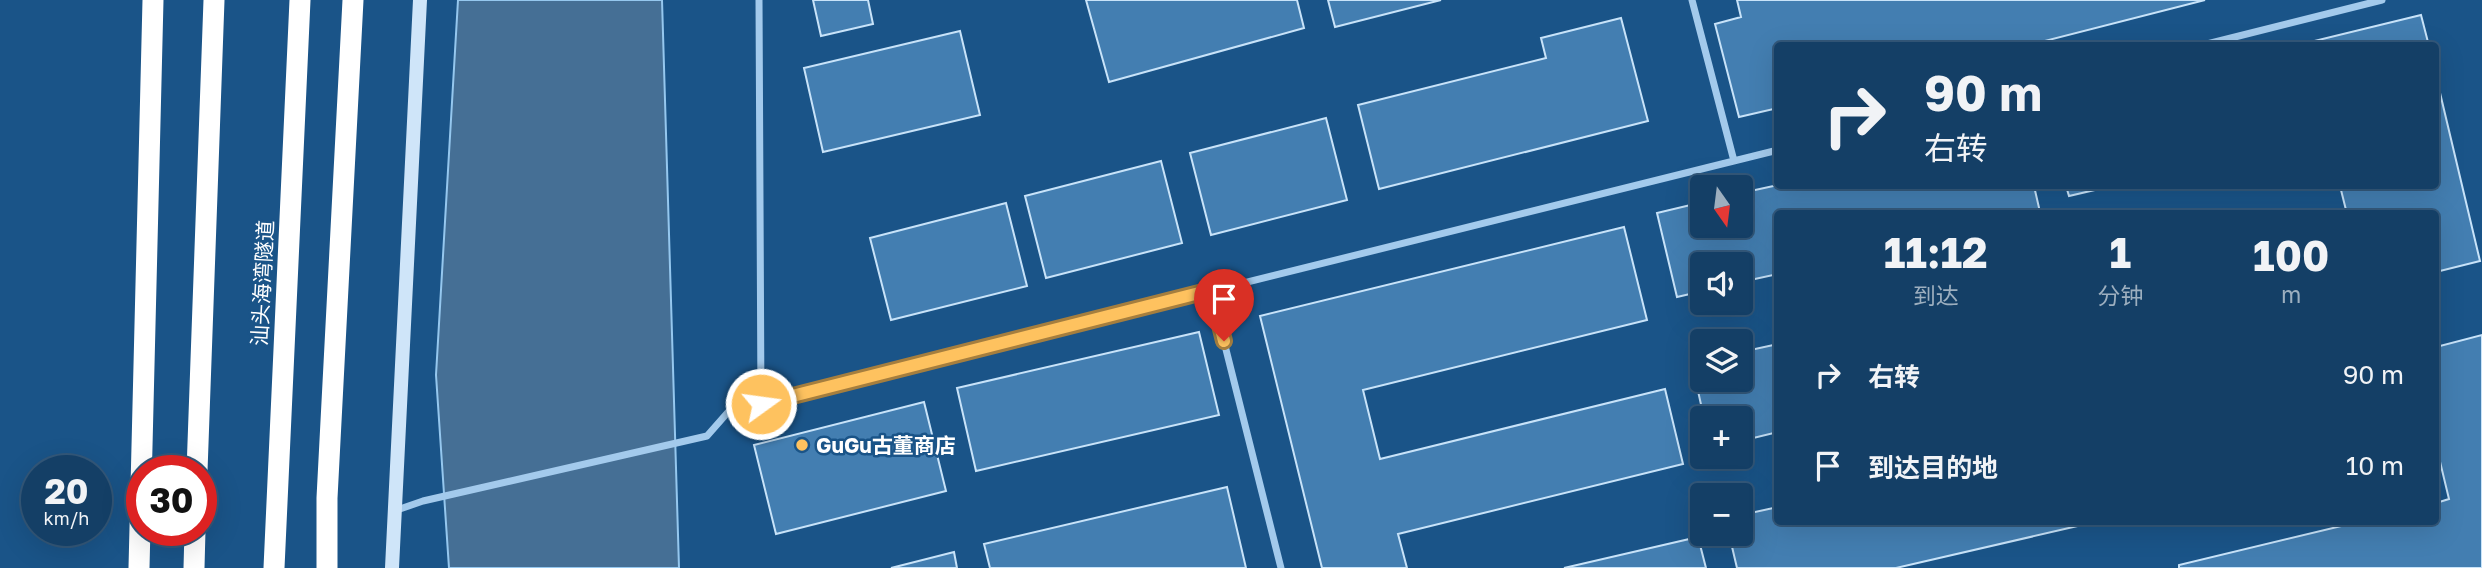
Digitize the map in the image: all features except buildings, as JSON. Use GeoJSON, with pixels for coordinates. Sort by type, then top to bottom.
{"type":"FeatureCollection","features":[{"type":"Feature","properties":{"kind":"highway"},"geometry":{"type":"LineString","coordinates":[[139,568],[153,0]]}},
{"type":"Feature","properties":{"kind":"highway"},"geometry":{"type":"LineString","coordinates":[[198,455],[214,0]]}},
{"type":"Feature","properties":{"kind":"highway","name":"汕头海湾隧道"},"geometry":{"type":"LineString","coordinates":[[274,568],[299,0]]}},
{"type":"Feature","properties":{"kind":"highway"},"geometry":{"type":"LineString","coordinates":[[327,568],[327,498],[353,0]]}},
{"type":"Feature","properties":{"kind":"highway"},"geometry":{"type":"LineString","coordinates":[[194,568],[195,546]]}},
{"type":"Feature","properties":{"kind":"main road"},"geometry":{"type":"LineString","coordinates":[[392,568],[420,0]]}},
{"type":"Feature","properties":{"kind":"street"},"geometry":{"type":"LineString","coordinates":[[759,0],[761,404]]}},
{"type":"Feature","properties":{"kind":"street"},"geometry":{"type":"LineString","coordinates":[[1692,0],[1734,161]]}},
{"type":"Feature","properties":{"kind":"street"},"geometry":{"type":"LineString","coordinates":[[2215,42],[2382,0]]}},
{"type":"Feature","properties":{"kind":"street"},"geometry":{"type":"LineString","coordinates":[[394,511],[424,501],[707,436],[729,411],[1774,151]]}},
{"type":"Feature","properties":{"kind":"street"},"geometry":{"type":"LineString","coordinates":[[1211,290],[1281,568]]}},
{"type":"Feature","properties":{"kind":"water"},"geometry":{"type":"Polygon","coordinates":[[[458,0],[662,0],[679,568],[449,568],[436,375],[458,0]]]}},
{"type":"Feature","properties":{"kind":"place","name":"GuGu古董商店"},"geometry":{"type":"Point","coordinates":[802,445]}},
{"type":"Feature","properties":{"kind":"route"},"geometry":{"type":"LineString","coordinates":[[761,404],[1211,290],[1224,341]]}}]}
